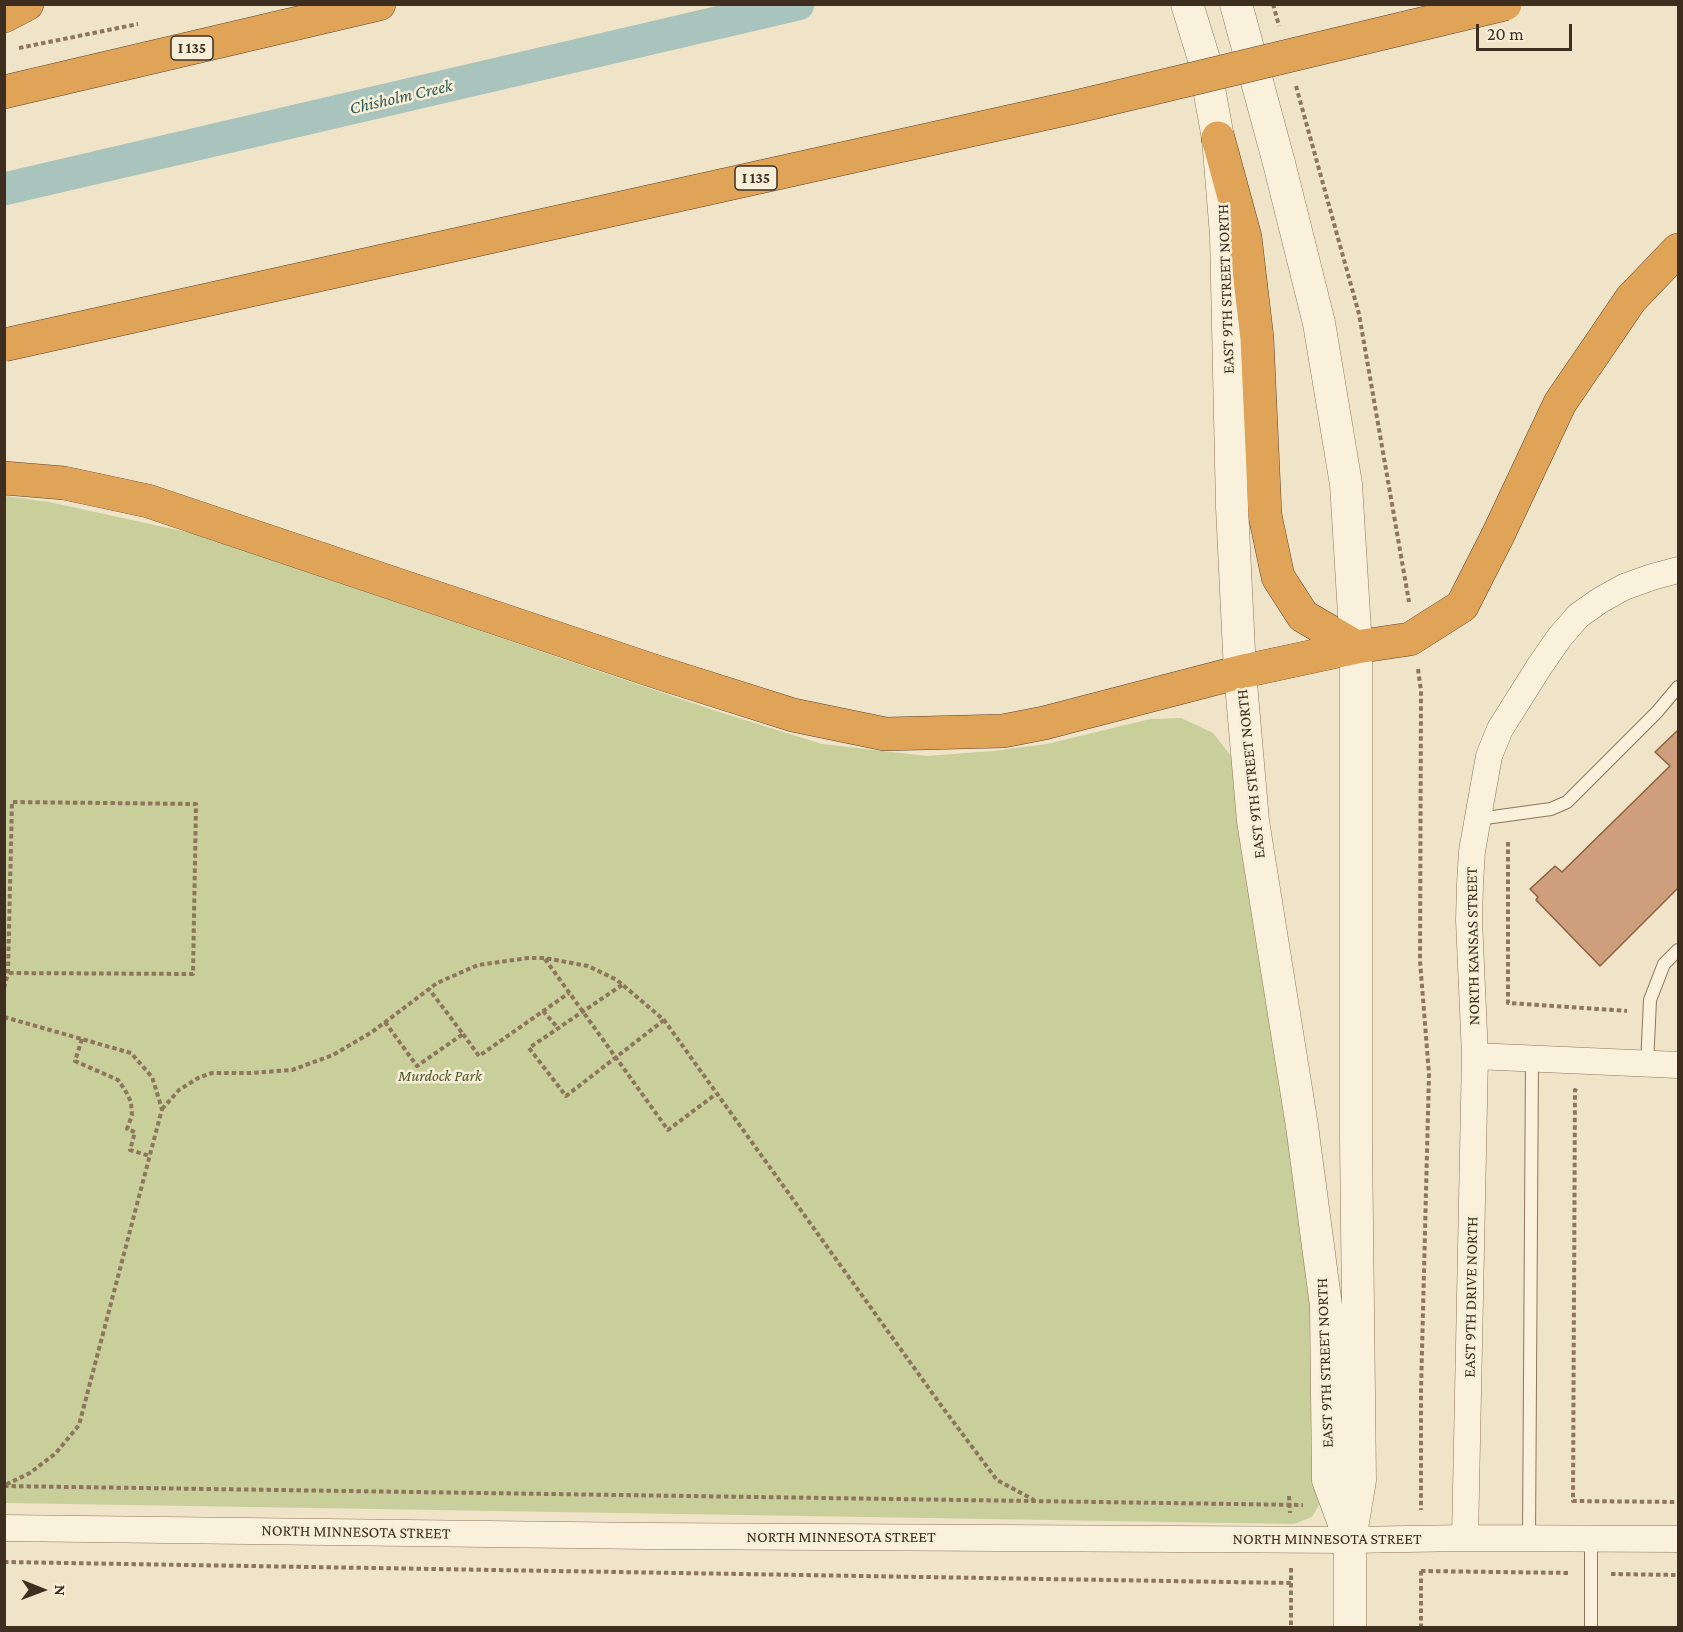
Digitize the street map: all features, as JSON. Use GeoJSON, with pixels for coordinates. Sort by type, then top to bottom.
{"type":"FeatureCollection","features":[{"type":"Feature","properties":{"kind":"highway"},"geometry":{"type":"LineString","coordinates":[[4,16],[27,4]]}},
{"type":"Feature","properties":{"kind":"highway","name":"I 135"},"geometry":{"type":"LineString","coordinates":[[4,92],[379,4]]}},
{"type":"Feature","properties":{"kind":"highway","name":"I 135"},"geometry":{"type":"LineString","coordinates":[[4,345],[1075,107],[1505,4]]}},
{"type":"Feature","properties":{"kind":"highway"},"geometry":{"type":"LineString","coordinates":[[1218,138],[1245,237],[1257,338],[1265,514],[1278,577],[1303,616],[1356,647]]}},
{"type":"Feature","properties":{"kind":"highway"},"geometry":{"type":"LineString","coordinates":[[4,478],[64,483],[148,501],[793,715],[876,732],[1003,731],[1044,723],[1240,672],[1356,647],[1410,639],[1462,606],[1560,403],[1631,298],[1678,250]]}},
{"type":"Feature","properties":{"kind":"street","name":"EAST 9TH STREET NORTH"},"geometry":{"type":"LineString","coordinates":[[1187,4],[1203,56],[1218,138],[1226,235],[1232,507],[1240,672],[1253,821],[1300,1115],[1326,1306],[1329,1480],[1350,1540]]}},
{"type":"Feature","properties":{"kind":"street","name":"EAST 9TH STREET NORTH"},"geometry":{"type":"LineString","coordinates":[[1236,4],[1319,323],[1346,484],[1356,647],[1356,1138],[1360,1480],[1350,1540],[1350,1628]]}},
{"type":"Feature","properties":{"kind":"street","name":"NORTH KANSAS STREET"},"geometry":{"type":"LineString","coordinates":[[1475,1056],[1469,920],[1472,851],[1489,756],[1500,729],[1559,638],[1578,616],[1599,601],[1634,584],[1678,570]]}},
{"type":"Feature","properties":{"kind":"street"},"geometry":{"type":"LineString","coordinates":[[1475,1056],[1678,1065]]}},
{"type":"Feature","properties":{"kind":"street","name":"EAST 9TH DRIVE NORTH"},"geometry":{"type":"LineString","coordinates":[[1465,1538],[1475,1056]]}},
{"type":"Feature","properties":{"kind":"street","name":"NORTH MINNESOTA STREET"},"geometry":{"type":"LineString","coordinates":[[4,1528],[649,1536],[1350,1540],[1678,1539]]}},
{"type":"Feature","properties":{"kind":"lane"},"geometry":{"type":"LineString","coordinates":[[1478,819],[1551,809],[1567,802],[1657,712],[1678,687]]}},
{"type":"Feature","properties":{"kind":"lane"},"geometry":{"type":"LineString","coordinates":[[1647,1065],[1650,1000],[1664,964],[1678,950]]}},
{"type":"Feature","properties":{"kind":"lane"},"geometry":{"type":"LineString","coordinates":[[1529,1539],[1532,1059]]}},
{"type":"Feature","properties":{"kind":"lane"},"geometry":{"type":"LineString","coordinates":[[1591,1539],[1591,1628]]}},
{"type":"Feature","properties":{"kind":"path"},"geometry":{"type":"LineString","coordinates":[[1273,4],[1279,27]]}},
{"type":"Feature","properties":{"kind":"path"},"geometry":{"type":"LineString","coordinates":[[13,49],[141,24]]}},
{"type":"Feature","properties":{"kind":"path"},"geometry":{"type":"LineString","coordinates":[[1295,85],[1359,314],[1405,577],[1421,691],[1420,961],[1429,1074],[1421,1390],[1421,1628]]}},
{"type":"Feature","properties":{"kind":"path"},"geometry":{"type":"LineString","coordinates":[[4,988],[8,973],[12,802],[196,804],[193,974],[8,973]]}},
{"type":"Feature","properties":{"kind":"path"},"geometry":{"type":"LineString","coordinates":[[1508,842],[1508,1003],[1649,1013]]}},
{"type":"Feature","properties":{"kind":"path"},"geometry":{"type":"LineString","coordinates":[[545,958],[668,1130],[717,1094]]}},
{"type":"Feature","properties":{"kind":"path"},"geometry":{"type":"LineString","coordinates":[[4,1486],[30,1473],[56,1453],[79,1425],[162,1109],[179,1090],[198,1078],[212,1073],[291,1070],[333,1055],[385,1022],[437,983],[478,965],[545,958],[588,966],[622,985],[664,1020],[997,1480],[1036,1501]]}},
{"type":"Feature","properties":{"kind":"path"},"geometry":{"type":"LineString","coordinates":[[622,985],[529,1048],[566,1096],[617,1059],[664,1020]]}},
{"type":"Feature","properties":{"kind":"path"},"geometry":{"type":"LineString","coordinates":[[429,989],[479,1056],[570,993]]}},
{"type":"Feature","properties":{"kind":"path"},"geometry":{"type":"LineString","coordinates":[[543,1011],[558,1028]]}},
{"type":"Feature","properties":{"kind":"path"},"geometry":{"type":"LineString","coordinates":[[4,1017],[131,1053],[152,1077],[162,1109]]}},
{"type":"Feature","properties":{"kind":"path"},"geometry":{"type":"LineString","coordinates":[[385,1022],[417,1066],[463,1034]]}},
{"type":"Feature","properties":{"kind":"path"},"geometry":{"type":"LineString","coordinates":[[82,1039],[75,1061],[118,1080],[130,1102],[132,1115],[127,1128],[135,1132],[130,1150],[150,1156]]}},
{"type":"Feature","properties":{"kind":"path"},"geometry":{"type":"LineString","coordinates":[[1587,1091],[1575,1090],[1573,1502],[1678,1502]]}},
{"type":"Feature","properties":{"kind":"path"},"geometry":{"type":"LineString","coordinates":[[4,1486],[1309,1505]]}},
{"type":"Feature","properties":{"kind":"path"},"geometry":{"type":"LineString","coordinates":[[4,1562],[1291,1583]]}},
{"type":"Feature","properties":{"kind":"path"},"geometry":{"type":"LineString","coordinates":[[1421,1571],[1678,1575]]}},
{"type":"Feature","properties":{"kind":"green space","name":"Murdock Park"},"geometry":{"type":"Polygon","coordinates":[[[5,496],[49,502],[196,534],[713,710],[822,744],[927,756],[1047,744],[1150,719],[1181,718],[1213,733],[1231,756],[1239,780],[1318,1359],[1319,1505],[1312,1517],[1294,1524],[5,1503],[5,496]]]}},
{"type":"Feature","properties":{"kind":"building"},"geometry":{"type":"Polygon","coordinates":[[[1677,731],[1678,888],[1600,966],[1536,900],[1538,897],[1530,889],[1555,866],[1562,872],[1670,766],[1655,752],[1677,731]]]}},
{"type":"Feature","properties":{"kind":"waterway","name":"Chisholm Creek"},"geometry":{"type":"LineString","coordinates":[[4,189],[798,4]]}}]}
